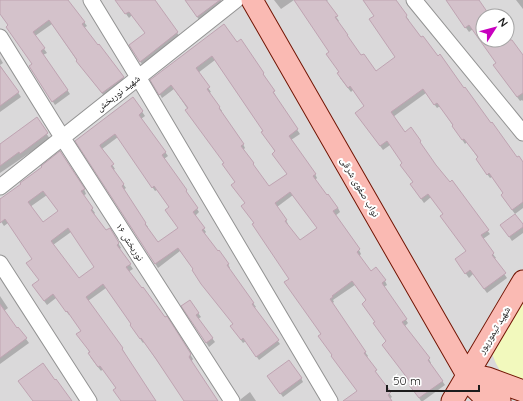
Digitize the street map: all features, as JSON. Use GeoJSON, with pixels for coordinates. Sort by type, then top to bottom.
{"type":"FeatureCollection","features":[{"type":"Feature","properties":{"kind":"street"},"geometry":{"type":"LineString","coordinates":[[91,0],[330,401]]}},
{"type":"Feature","properties":{"kind":"street","name":"شهید نوربخش"},"geometry":{"type":"LineString","coordinates":[[0,187],[236,0]]}},
{"type":"Feature","properties":{"kind":"street","name":"نواب صفوی شرقی"},"geometry":{"type":"LineString","coordinates":[[252,0],[468,374],[474,387],[481,394],[500,401]]}},
{"type":"Feature","properties":{"kind":"street"},"geometry":{"type":"LineString","coordinates":[[414,0],[523,133]]}},
{"type":"Feature","properties":{"kind":"street","name":"نوربخش ۱۶"},"geometry":{"type":"LineString","coordinates":[[0,37],[62,138],[232,401]]}},
{"type":"Feature","properties":{"kind":"street"},"geometry":{"type":"LineString","coordinates":[[0,263],[89,401]]}},
{"type":"Feature","properties":{"kind":"street","name":"شهید تیمورپور"},"geometry":{"type":"LineString","coordinates":[[452,401],[523,281]]}},
{"type":"Feature","properties":{"kind":"street"},"geometry":{"type":"LineString","coordinates":[[468,374],[488,378],[523,391]]}},
{"type":"Feature","properties":{"kind":"shaded area"},"geometry":{"type":"Polygon","coordinates":[[[0,0],[523,0],[523,401],[0,401],[0,0]]]}},
{"type":"Feature","properties":{"kind":"green space"},"geometry":{"type":"Polygon","coordinates":[[[523,301],[523,385],[503,374],[497,366],[492,353],[523,301]]]}},
{"type":"Feature","properties":{"kind":"building"},"geometry":{"type":"Polygon","coordinates":[[[0,0],[68,0],[85,22],[82,24],[124,77],[102,93],[76,61],[77,60],[49,20],[33,32],[45,48],[41,51],[68,90],[52,102],[29,66],[32,64],[6,27],[8,25],[0,14],[0,0]]]}},
{"type":"Feature","properties":{"kind":"building"},"geometry":{"type":"Polygon","coordinates":[[[115,0],[155,0],[178,32],[140,62],[129,45],[145,33],[129,12],[125,14],[115,0]]]}},
{"type":"Feature","properties":{"kind":"building"},"geometry":{"type":"Polygon","coordinates":[[[185,0],[220,0],[197,17],[185,0]]]}},
{"type":"Feature","properties":{"kind":"building"},"geometry":{"type":"Polygon","coordinates":[[[294,0],[326,0],[338,16],[335,17],[361,55],[364,54],[376,71],[395,57],[369,19],[374,16],[363,0],[396,0],[407,15],[406,17],[421,37],[423,36],[438,56],[440,54],[517,157],[519,156],[523,162],[523,202],[512,210],[501,195],[503,193],[489,173],[487,175],[476,159],[478,157],[464,139],[462,140],[437,103],[434,105],[423,89],[391,112],[405,132],[411,127],[436,165],[450,182],[452,180],[489,230],[481,235],[494,253],[492,255],[506,273],[484,289],[470,270],[465,274],[455,259],[466,251],[440,216],[443,214],[428,194],[421,199],[410,184],[413,182],[400,165],[402,163],[387,141],[380,146],[355,113],[364,106],[350,86],[348,88],[337,73],[339,72],[326,54],[329,52],[294,0]]]}},
{"type":"Feature","properties":{"kind":"building"},"geometry":{"type":"Polygon","coordinates":[[[446,0],[479,0],[484,8],[475,8],[475,33],[469,25],[465,28],[446,0]]]}},
{"type":"Feature","properties":{"kind":"building"},"geometry":{"type":"Polygon","coordinates":[[[224,24],[237,42],[241,39],[275,91],[273,92],[298,129],[289,136],[316,174],[313,176],[338,208],[333,211],[360,249],[357,252],[371,271],[376,267],[386,280],[382,283],[407,319],[402,322],[430,358],[428,360],[443,381],[419,398],[409,385],[411,383],[382,345],[386,341],[362,304],[366,300],[352,281],[330,299],[366,352],[364,353],[377,370],[375,371],[391,392],[388,395],[392,401],[343,401],[357,391],[331,356],[332,355],[318,336],[321,334],[284,282],[289,279],[252,224],[254,223],[241,206],[245,203],[231,185],[235,182],[222,164],[224,163],[185,110],[188,108],[171,85],[159,95],[150,80],[224,24]],[[212,56],[196,68],[210,87],[207,89],[220,107],[219,108],[244,144],[241,146],[269,186],[287,174],[272,154],[275,151],[261,132],[263,131],[212,56]],[[290,192],[275,203],[287,220],[285,221],[300,240],[317,228],[290,192]]]}},
{"type":"Feature","properties":{"kind":"building"},"geometry":{"type":"Polygon","coordinates":[[[515,44],[523,55],[523,93],[517,97],[493,65],[496,63],[485,48],[515,48],[515,44]]]}},
{"type":"Feature","properties":{"kind":"building"},"geometry":{"type":"Polygon","coordinates":[[[0,66],[19,92],[0,106],[0,66]]]}},
{"type":"Feature","properties":{"kind":"building"},"geometry":{"type":"Polygon","coordinates":[[[133,97],[143,111],[139,115],[166,152],[162,155],[198,208],[193,212],[205,228],[202,230],[229,264],[227,265],[254,303],[252,304],[279,340],[256,357],[243,338],[241,340],[230,326],[233,324],[201,284],[192,270],[193,269],[178,248],[155,264],[75,141],[133,97]],[[115,134],[100,145],[114,164],[111,166],[124,184],[122,186],[146,223],[145,224],[158,242],[178,228],[165,210],[169,207],[154,186],[152,188],[115,134]]]}},
{"type":"Feature","properties":{"kind":"building"},"geometry":{"type":"Polygon","coordinates":[[[37,117],[48,133],[20,154],[19,152],[0,166],[0,144],[37,117]]]}},
{"type":"Feature","properties":{"kind":"building"},"geometry":{"type":"Polygon","coordinates":[[[60,151],[85,189],[81,191],[93,208],[91,210],[106,230],[110,228],[119,243],[117,245],[131,264],[126,267],[165,317],[167,316],[191,354],[189,357],[218,401],[184,401],[103,284],[86,297],[123,348],[122,349],[156,401],[121,401],[113,390],[116,388],[100,366],[98,367],[88,353],[90,352],[76,334],[81,331],[67,311],[66,312],[53,294],[44,301],[32,285],[39,280],[26,263],[32,259],[5,219],[0,223],[0,199],[21,184],[20,183],[42,167],[41,166],[60,151]],[[43,191],[28,202],[43,222],[58,211],[43,191]],[[68,228],[51,241],[79,278],[94,267],[68,228]]]}},
{"type":"Feature","properties":{"kind":"building"},"geometry":{"type":"Polygon","coordinates":[[[515,214],[523,224],[523,227],[509,237],[500,225],[515,214]]]}},
{"type":"Feature","properties":{"kind":"building"},"geometry":{"type":"Polygon","coordinates":[[[190,300],[199,313],[196,315],[213,338],[206,343],[181,306],[190,300]]]}},
{"type":"Feature","properties":{"kind":"building"},"geometry":{"type":"Polygon","coordinates":[[[0,304],[17,328],[18,327],[27,338],[0,358],[0,304]]]}},
{"type":"Feature","properties":{"kind":"building"},"geometry":{"type":"Polygon","coordinates":[[[289,360],[302,378],[280,394],[267,376],[289,360]]]}},
{"type":"Feature","properties":{"kind":"building"},"geometry":{"type":"Polygon","coordinates":[[[43,363],[72,401],[33,401],[18,381],[43,363]]]}}]}
